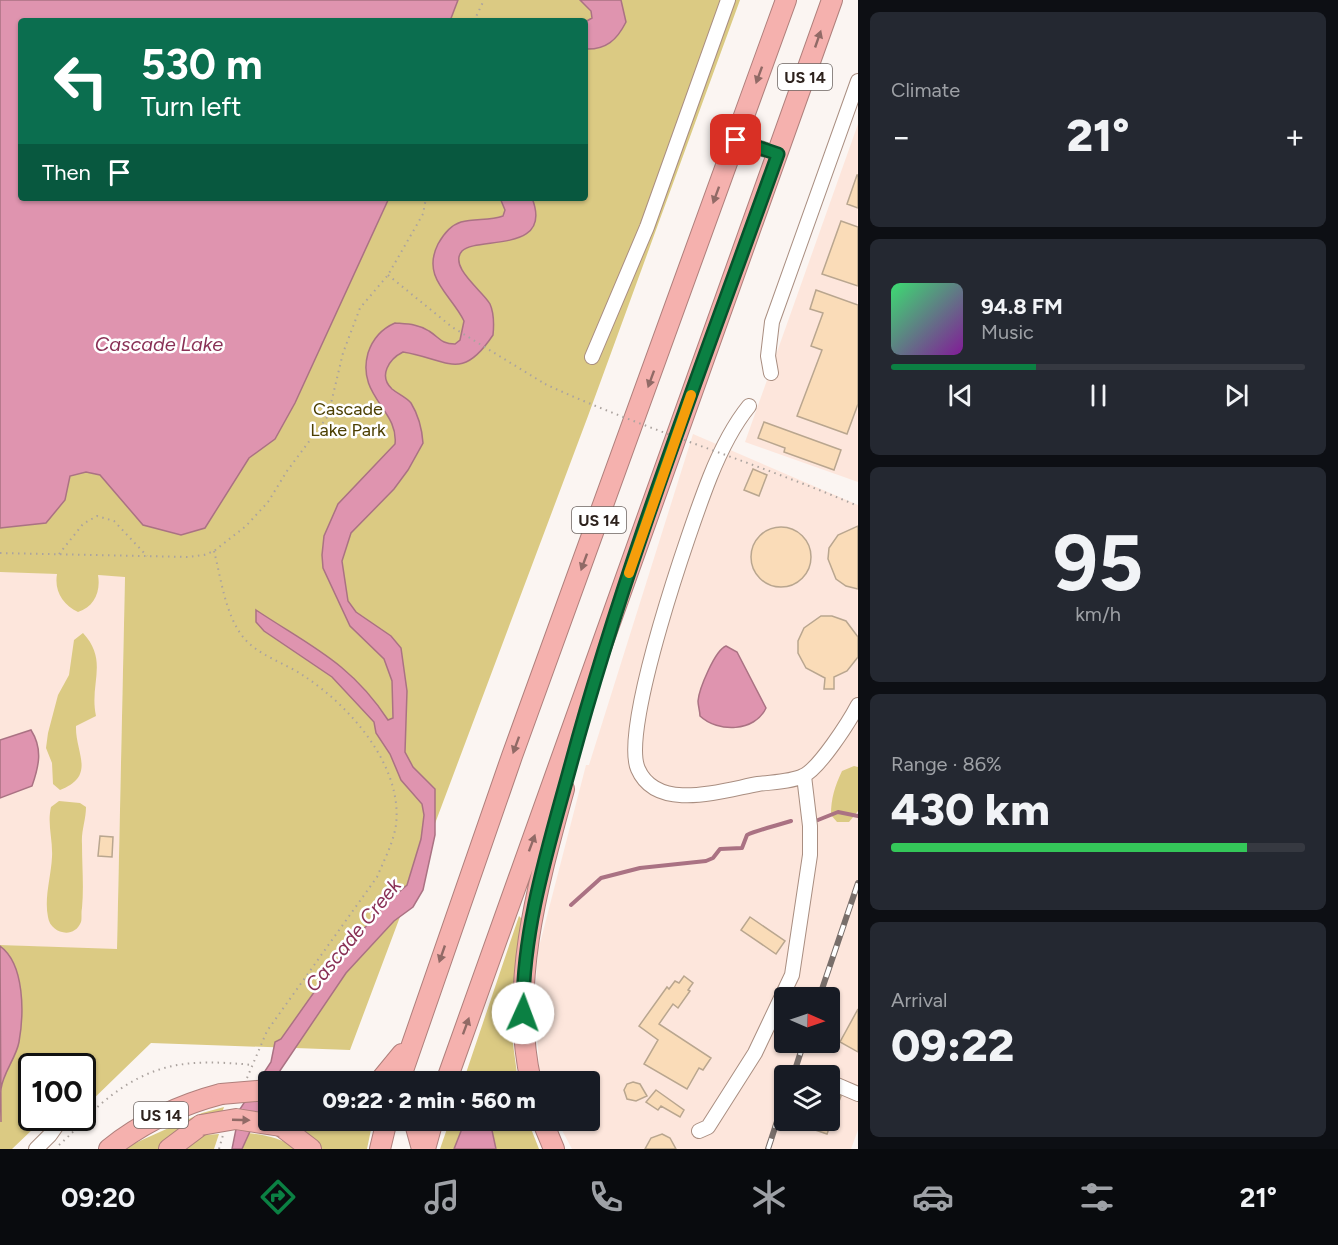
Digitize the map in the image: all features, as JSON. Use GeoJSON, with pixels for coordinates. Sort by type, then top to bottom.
{"type":"FeatureCollection","features":[{"type":"Feature","properties":{"kind":"highway","name":"US 14"},"geometry":{"type":"LineString","coordinates":[[387,1071],[412,1039],[786,0]]}},
{"type":"Feature","properties":{"kind":"highway","name":"US 14"},"geometry":{"type":"LineString","coordinates":[[450,1071],[832,0]]}},
{"type":"Feature","properties":{"kind":"highway"},"geometry":{"type":"LineString","coordinates":[[528,1071],[523,999],[530,932],[553,831],[601,652]]}},
{"type":"Feature","properties":{"kind":"highway"},"geometry":{"type":"LineString","coordinates":[[402,1071],[412,1039]]}},
{"type":"Feature","properties":{"kind":"highway","name":"US 14"},"geometry":{"type":"LineString","coordinates":[[109,1149],[160,1115],[190,1102],[221,1094],[258,1091]]}},
{"type":"Feature","properties":{"kind":"highway"},"geometry":{"type":"LineString","coordinates":[[169,1149],[201,1125],[236,1119],[281,1126],[311,1149]]}},
{"type":"Feature","properties":{"kind":"highway"},"geometry":{"type":"LineString","coordinates":[[381,1149],[385,1131]]}},
{"type":"Feature","properties":{"kind":"highway"},"geometry":{"type":"LineString","coordinates":[[418,1131],[424,1149]]}},
{"type":"Feature","properties":{"kind":"highway"},"geometry":{"type":"LineString","coordinates":[[424,1149],[430,1131]]}},
{"type":"Feature","properties":{"kind":"highway"},"geometry":{"type":"LineString","coordinates":[[547,1131],[554,1149]]}},
{"type":"Feature","properties":{"kind":"street"},"geometry":{"type":"LineString","coordinates":[[592,357],[647,227],[728,0]]}},
{"type":"Feature","properties":{"kind":"street"},"geometry":{"type":"LineString","coordinates":[[771,373],[768,356],[772,322],[858,81]]}},
{"type":"Feature","properties":{"kind":"street"},"geometry":{"type":"LineString","coordinates":[[736,140],[778,154]]}},
{"type":"Feature","properties":{"kind":"street"},"geometry":{"type":"LineString","coordinates":[[749,406],[734,424],[710,477],[664,609],[639,709],[633,750],[638,770],[650,786],[666,794],[691,796],[804,776],[842,735],[858,705]]}},
{"type":"Feature","properties":{"kind":"street"},"geometry":{"type":"LineString","coordinates":[[699,1131],[708,1127],[755,1053],[792,975],[810,855],[810,826],[804,776]]}},
{"type":"Feature","properties":{"kind":"street"},"geometry":{"type":"LineString","coordinates":[[840,1087],[858,1094]]}},
{"type":"Feature","properties":{"kind":"street"},"geometry":{"type":"LineString","coordinates":[[36,1149],[53,1131]]}},
{"type":"Feature","properties":{"kind":"path"},"geometry":{"type":"LineString","coordinates":[[475,18],[484,0]]}},
{"type":"Feature","properties":{"kind":"path"},"geometry":{"type":"LineString","coordinates":[[0,553],[188,557],[214,551],[246,526],[268,501],[328,416],[343,353],[360,308],[388,275],[423,213],[425,201]]}},
{"type":"Feature","properties":{"kind":"path"},"geometry":{"type":"LineString","coordinates":[[388,275],[452,327],[497,357],[545,384],[608,412],[812,485],[858,506]]}},
{"type":"Feature","properties":{"kind":"path"},"geometry":{"type":"LineString","coordinates":[[59,554],[84,524],[97,516],[114,521],[148,556]]}},
{"type":"Feature","properties":{"kind":"path"},"geometry":{"type":"LineString","coordinates":[[96,1106],[131,1081],[168,1066],[207,1060],[253,1065],[267,1031],[377,877],[389,851],[396,825],[389,777],[374,747],[351,716],[325,690],[244,639],[231,615],[214,551]]}},
{"type":"Feature","properties":{"kind":"path"},"geometry":{"type":"LineString","coordinates":[[54,1149],[78,1130],[100,1104]]}},
{"type":"Feature","properties":{"kind":"shaded area"},"geometry":{"type":"Polygon","coordinates":[[[858,124],[858,482],[745,442],[858,124]]]}},
{"type":"Feature","properties":{"kind":"shaded area"},"geometry":{"type":"Polygon","coordinates":[[[693,434],[858,505],[858,1130],[851,1149],[572,1149],[562,1131],[600,1131],[600,1071],[539,1071],[535,999],[538,951],[586,765],[589,765],[693,434]]]}},
{"type":"Feature","properties":{"kind":"shaded area"},"geometry":{"type":"Polygon","coordinates":[[[0,565],[39,573],[125,576],[117,950],[0,945],[0,565]]]}},
{"type":"Feature","properties":{"kind":"green space","name":"Cascade Lake Park"},"geometry":{"type":"Polygon","coordinates":[[[0,0],[740,0],[588,416],[350,1050],[151,1043],[96,1096],[96,1053],[18,1053],[18,1131],[31,1131],[12,1149],[0,1149],[0,945],[117,949],[125,577],[98,575],[95,598],[84,610],[78,612],[68,606],[61,597],[56,580],[57,574],[0,572],[0,0]]]}},
{"type":"Feature","properties":{"kind":"green space"},"geometry":{"type":"Polygon","coordinates":[[[83,633],[91,643],[97,663],[94,704],[96,716],[76,726],[82,763],[81,771],[78,778],[60,790],[53,784],[52,763],[46,748],[48,733],[58,695],[69,675],[74,640],[83,633]]]}},
{"type":"Feature","properties":{"kind":"green space"},"geometry":{"type":"Polygon","coordinates":[[[854,766],[858,767],[858,811],[849,822],[837,822],[831,815],[835,787],[842,771],[854,766]]]}},
{"type":"Feature","properties":{"kind":"green space"},"geometry":{"type":"Polygon","coordinates":[[[59,801],[80,803],[86,807],[82,839],[81,921],[78,928],[68,933],[53,927],[47,910],[52,857],[50,813],[51,807],[59,801]]]}},
{"type":"Feature","properties":{"kind":"green space"},"geometry":{"type":"Polygon","coordinates":[[[519,916],[525,922],[515,968],[510,1022],[517,1071],[467,1071],[519,916]]]}},
{"type":"Feature","properties":{"kind":"green space"},"geometry":{"type":"Polygon","coordinates":[[[224,1107],[222,1113],[195,1122],[179,1131],[159,1149],[122,1149],[202,1113],[224,1107]]]}},
{"type":"Feature","properties":{"kind":"green space"},"geometry":{"type":"Polygon","coordinates":[[[298,1131],[371,1131],[367,1149],[322,1149],[298,1131]]]}},
{"type":"Feature","properties":{"kind":"green space"},"geometry":{"type":"Polygon","coordinates":[[[446,1131],[532,1131],[539,1149],[440,1149],[446,1131]]]}},
{"type":"Feature","properties":{"kind":"green space"},"geometry":{"type":"Polygon","coordinates":[[[248,1133],[274,1138],[297,1149],[242,1149],[248,1133]]]}},
{"type":"Feature","properties":{"kind":"green space"},"geometry":{"type":"Polygon","coordinates":[[[219,1134],[214,1149],[181,1149],[205,1135],[219,1134]]]}},
{"type":"Feature","properties":{"kind":"water","name":"Cascade Lake"},"geometry":{"type":"Polygon","coordinates":[[[0,0],[458,0],[451,18],[18,18],[18,201],[388,201],[295,403],[275,439],[249,458],[205,528],[181,535],[143,525],[100,475],[86,472],[70,476],[65,500],[46,523],[0,528],[0,0]]]}},
{"type":"Feature","properties":{"kind":"water"},"geometry":{"type":"Polygon","coordinates":[[[580,0],[621,0],[626,22],[610,43],[599,48],[588,49],[588,20],[592,18],[591,11],[580,0]]]}},
{"type":"Feature","properties":{"kind":"water"},"geometry":{"type":"Polygon","coordinates":[[[501,201],[533,201],[536,216],[532,228],[523,235],[511,240],[470,247],[462,251],[459,257],[459,264],[468,279],[490,304],[493,335],[482,350],[472,359],[462,363],[453,364],[403,352],[390,363],[386,373],[388,384],[411,403],[420,423],[423,443],[394,489],[351,533],[342,561],[348,601],[356,612],[391,636],[401,648],[407,691],[405,752],[413,767],[435,789],[435,835],[423,890],[413,907],[394,921],[346,973],[280,1071],[265,1071],[271,1062],[275,1042],[281,1039],[334,964],[385,904],[407,885],[421,839],[424,815],[422,804],[401,780],[390,754],[376,733],[374,722],[332,677],[264,631],[256,622],[256,610],[328,657],[359,684],[388,720],[393,718],[392,681],[384,659],[350,626],[323,568],[324,536],[338,504],[395,444],[391,421],[372,392],[368,381],[366,368],[372,343],[382,331],[395,323],[421,327],[447,343],[455,344],[460,340],[464,321],[435,276],[434,256],[438,244],[457,223],[503,216],[505,210],[501,201]]]}},
{"type":"Feature","properties":{"kind":"water"},"geometry":{"type":"Polygon","coordinates":[[[726,646],[737,652],[766,708],[754,722],[745,726],[716,725],[700,716],[698,703],[701,688],[708,670],[726,646]]]}},
{"type":"Feature","properties":{"kind":"water"},"geometry":{"type":"Polygon","coordinates":[[[31,730],[37,744],[39,758],[32,786],[0,798],[0,740],[31,730]]]}},
{"type":"Feature","properties":{"kind":"water"},"geometry":{"type":"Polygon","coordinates":[[[0,946],[14,965],[21,990],[22,1004],[19,1042],[4,1077],[1,1092],[0,946]]]}},
{"type":"Feature","properties":{"kind":"water"},"geometry":{"type":"Polygon","coordinates":[[[258,1082],[258,1114],[242,1149],[232,1149],[240,1109],[258,1082]]]}},
{"type":"Feature","properties":{"kind":"water"},"geometry":{"type":"Polygon","coordinates":[[[461,1131],[492,1131],[496,1149],[454,1149],[461,1131]]]}},
{"type":"Feature","properties":{"kind":"building"},"geometry":{"type":"Polygon","coordinates":[[[858,175],[858,208],[847,204],[858,175]]]}},
{"type":"Feature","properties":{"kind":"building"},"geometry":{"type":"Polygon","coordinates":[[[841,221],[858,227],[858,286],[822,274],[841,221]]]}},
{"type":"Feature","properties":{"kind":"building"},"geometry":{"type":"Polygon","coordinates":[[[816,290],[858,305],[858,404],[847,434],[797,416],[822,350],[811,346],[823,313],[810,309],[816,290]]]}},
{"type":"Feature","properties":{"kind":"building"},"geometry":{"type":"Polygon","coordinates":[[[764,422],[841,450],[834,470],[784,452],[785,448],[758,438],[764,422]]]}},
{"type":"Feature","properties":{"kind":"building"},"geometry":{"type":"Polygon","coordinates":[[[753,469],[767,475],[759,496],[744,490],[753,469]]]}},
{"type":"Feature","properties":{"kind":"building"},"geometry":{"type":"Polygon","coordinates":[[[858,526],[858,589],[846,586],[836,579],[828,559],[829,548],[838,535],[858,526]]]}},
{"type":"Feature","properties":{"kind":"building"},"geometry":{"type":"Polygon","coordinates":[[[775,527],[787,527],[798,532],[806,540],[811,557],[809,569],[798,582],[787,587],[775,587],[764,582],[756,574],[751,563],[751,551],[756,540],[764,532],[775,527]]]}},
{"type":"Feature","properties":{"kind":"building"},"geometry":{"type":"Polygon","coordinates":[[[821,616],[832,616],[846,621],[858,637],[858,657],[847,671],[834,677],[834,689],[824,689],[825,678],[806,668],[798,653],[798,641],[804,628],[821,616]]]}},
{"type":"Feature","properties":{"kind":"building"},"geometry":{"type":"Polygon","coordinates":[[[100,836],[113,837],[112,857],[98,856],[100,836]]]}},
{"type":"Feature","properties":{"kind":"building"},"geometry":{"type":"Polygon","coordinates":[[[750,917],[785,941],[776,954],[741,930],[750,917]]]}},
{"type":"Feature","properties":{"kind":"building"},"geometry":{"type":"Polygon","coordinates":[[[684,976],[693,983],[688,990],[690,991],[678,1008],[673,1004],[659,1024],[711,1058],[703,1070],[699,1068],[687,1089],[644,1064],[658,1040],[639,1026],[667,987],[669,989],[675,981],[679,983],[684,976]]]}},
{"type":"Feature","properties":{"kind":"building"},"geometry":{"type":"Polygon","coordinates":[[[858,1009],[858,1052],[840,1042],[858,1009]]]}},
{"type":"Feature","properties":{"kind":"building"},"geometry":{"type":"Polygon","coordinates":[[[633,1082],[640,1084],[647,1096],[636,1101],[627,1099],[624,1090],[627,1084],[633,1082]]]}},
{"type":"Feature","properties":{"kind":"building"},"geometry":{"type":"Polygon","coordinates":[[[656,1090],[684,1110],[680,1117],[661,1106],[658,1110],[646,1102],[656,1090]]]}},
{"type":"Feature","properties":{"kind":"building"},"geometry":{"type":"Polygon","coordinates":[[[662,1134],[670,1138],[676,1149],[645,1149],[651,1138],[662,1134]]]}},
{"type":"Feature","properties":{"kind":"waterway"},"geometry":{"type":"LineString","coordinates":[[818,820],[838,812],[858,816]]}},
{"type":"Feature","properties":{"kind":"waterway"},"geometry":{"type":"LineString","coordinates":[[571,905],[601,878],[640,868],[706,861],[713,858],[720,849],[742,848],[747,835],[791,821]]}},
{"type":"Feature","properties":{"kind":"railway"},"geometry":{"type":"LineString","coordinates":[[823,987],[858,883]]}},
{"type":"Feature","properties":{"kind":"railway"},"geometry":{"type":"LineString","coordinates":[[797,1065],[800,1053]]}},
{"type":"Feature","properties":{"kind":"railway"},"geometry":{"type":"LineString","coordinates":[[768,1149],[774,1131]]}},
{"type":"Feature","properties":{"kind":"slow traffic"},"geometry":{"type":"LineString","coordinates":[[629,573],[691,395]]}},
{"type":"Feature","properties":{"kind":"route"},"geometry":{"type":"LineString","coordinates":[[523,1013],[525,965],[537,897],[601,652],[778,154],[736,140]]}},
{"type":"Feature","properties":{"kind":"water label","name":"Cascade Creek"},"geometry":{"type":"Point","coordinates":[353,935]}}]}
